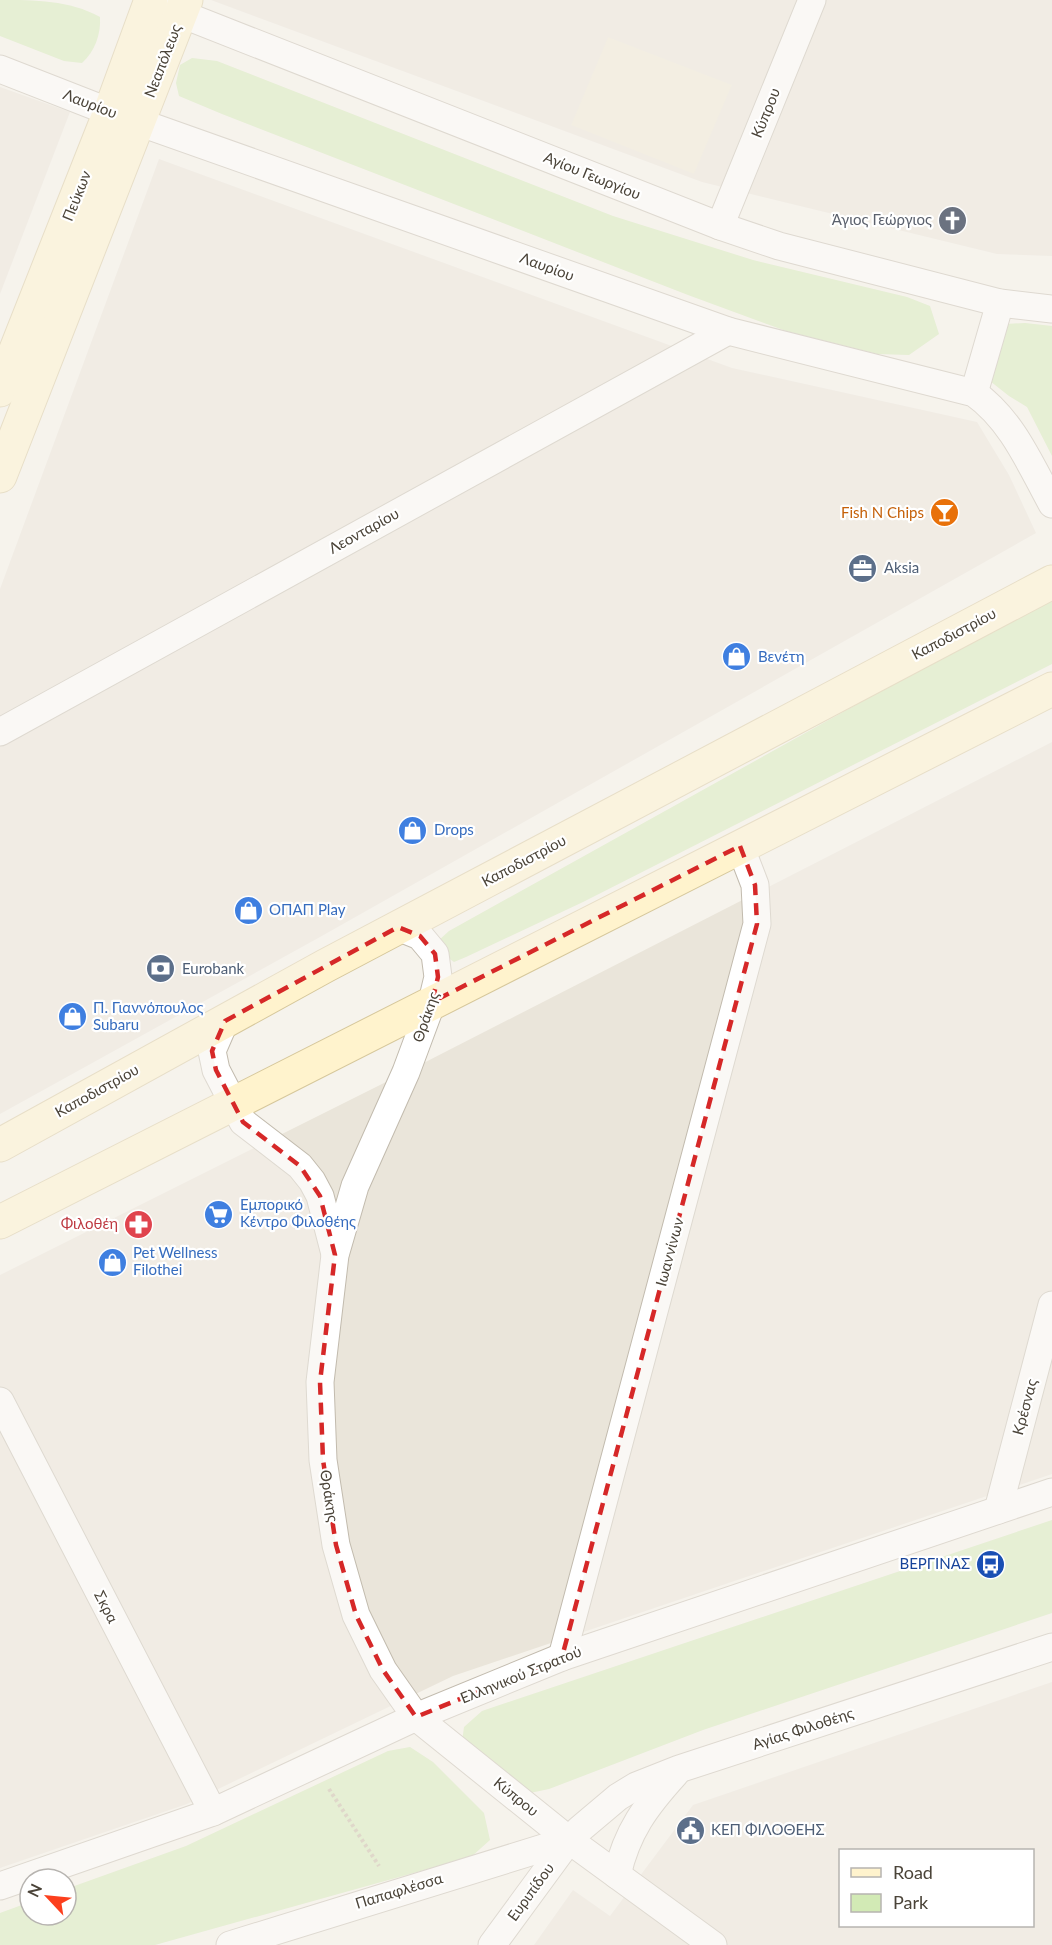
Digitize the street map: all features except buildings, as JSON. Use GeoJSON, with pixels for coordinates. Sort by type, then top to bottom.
{"type":"FeatureCollection","features":[{"type":"Feature","properties":{"kind":"main road","name":"Πεύκων"},"geometry":{"type":"LineString","coordinates":[[0,476],[125,117],[149,1]]}},
{"type":"Feature","properties":{"kind":"main road","name":"Νεαπόλεως"},"geometry":{"type":"LineString","coordinates":[[125,117],[183,7]]}},
{"type":"Feature","properties":{"kind":"main road","name":"Πεύκων"},"geometry":{"type":"LineString","coordinates":[[0,390],[125,117]]}},
{"type":"Feature","properties":{"kind":"main road","name":"Καποδιστρίου"},"geometry":{"type":"LineString","coordinates":[[0,1145],[398,927],[1052,582]]}},
{"type":"Feature","properties":{"kind":"main road"},"geometry":{"type":"LineString","coordinates":[[0,1222],[1052,689]]}},
{"type":"Feature","properties":{"kind":"street","name":"Κύπρου"},"geometry":{"type":"LineString","coordinates":[[720,226],[812,0]]}},
{"type":"Feature","properties":{"kind":"street","name":"Αγίου Γεωργίου"},"geometry":{"type":"LineString","coordinates":[[149,1],[183,7],[720,226],[779,246],[1000,303],[1052,309]]}},
{"type":"Feature","properties":{"kind":"street","name":"Λαυρίου"},"geometry":{"type":"LineString","coordinates":[[0,69],[125,117],[728,331],[974,393],[995,411],[1016,438],[1052,504]]}},
{"type":"Feature","properties":{"kind":"street"},"geometry":{"type":"LineString","coordinates":[[974,393],[1000,303]]}},
{"type":"Feature","properties":{"kind":"street","name":"Λεονταρίου"},"geometry":{"type":"LineString","coordinates":[[0,732],[728,331]]}},
{"type":"Feature","properties":{"kind":"street","name":"Ιωαννίνων"},"geometry":{"type":"LineString","coordinates":[[562,1658],[757,924],[755,885],[740,846]]}},
{"type":"Feature","properties":{"kind":"street","name":"Θράκης"},"geometry":{"type":"LineString","coordinates":[[398,927],[420,936],[435,954],[438,977],[432,1002],[406,1072],[355,1186],[335,1255],[320,1382],[323,1460],[336,1545],[356,1615],[383,1670],[416,1717]]}},
{"type":"Feature","properties":{"kind":"street","name":"Θράκης"},"geometry":{"type":"LineString","coordinates":[[225,1021],[212,1051],[216,1070],[243,1122],[300,1166],[312,1181],[320,1196],[335,1255]]}},
{"type":"Feature","properties":{"kind":"street","name":"Κρέσνας"},"geometry":{"type":"LineString","coordinates":[[998,1510],[1052,1305]]}},
{"type":"Feature","properties":{"kind":"street","name":"Σκρα"},"geometry":{"type":"LineString","coordinates":[[0,1401],[213,1812]]}},
{"type":"Feature","properties":{"kind":"street","name":"Ελληνικού Στρατού"},"geometry":{"type":"LineString","coordinates":[[0,1886],[213,1812],[416,1717],[562,1658],[1052,1492]]}},
{"type":"Feature","properties":{"kind":"street","name":"Αγίας Φιλοθέης"},"geometry":{"type":"LineString","coordinates":[[569,1840],[618,1797],[636,1786],[679,1769],[1052,1647]]}},
{"type":"Feature","properties":{"kind":"street","name":"Κύπρου"},"geometry":{"type":"LineString","coordinates":[[416,1717],[569,1840],[713,1945]]}},
{"type":"Feature","properties":{"kind":"street"},"geometry":{"type":"LineString","coordinates":[[617,1875],[637,1820],[651,1800],[679,1769]]}},
{"type":"Feature","properties":{"kind":"street","name":"Παπαφλέσσα"},"geometry":{"type":"LineString","coordinates":[[230,1945],[395,1892],[569,1840]]}},
{"type":"Feature","properties":{"kind":"street","name":"Ευριπίδου"},"geometry":{"type":"LineString","coordinates":[[492,1945],[569,1840]]}},
{"type":"Feature","properties":{"kind":"path"},"geometry":{"type":"LineString","coordinates":[[313,1765],[395,1892]]}},
{"type":"Feature","properties":{"kind":"highlighted area"},"geometry":{"type":"Polygon","coordinates":[[[740,846],[755,885],[757,924],[562,1657],[416,1717],[383,1670],[356,1615],[336,1545],[323,1460],[320,1382],[335,1255],[320,1196],[300,1166],[243,1122],[216,1070],[212,1051],[225,1021],[398,927],[420,936],[435,954],[438,977],[432,1002],[740,846]]]}},
{"type":"Feature","properties":{"kind":"shaded area"},"geometry":{"type":"Polygon","coordinates":[[[211,0],[1052,0],[1052,256],[997,254],[702,182],[211,0]]]}},
{"type":"Feature","properties":{"kind":"shaded area"},"geometry":{"type":"Polygon","coordinates":[[[608,37],[732,85],[694,174],[571,125],[608,37]]]}},
{"type":"Feature","properties":{"kind":"shaded area"},"geometry":{"type":"Polygon","coordinates":[[[0,87],[70,112],[0,294],[0,87]]]}},
{"type":"Feature","properties":{"kind":"shaded area"},"geometry":{"type":"Polygon","coordinates":[[[159,159],[732,368],[977,422],[1009,475],[1036,533],[320,937],[0,1114],[0,589],[159,159]]]}},
{"type":"Feature","properties":{"kind":"shaded area"},"geometry":{"type":"Polygon","coordinates":[[[1052,742],[1052,1474],[453,1676],[187,1804],[0,1868],[0,1275],[406,1072],[1052,742]]]}},
{"type":"Feature","properties":{"kind":"shaded area"},"geometry":{"type":"Polygon","coordinates":[[[1052,1682],[1052,1945],[534,1945],[573,1890],[610,1916],[693,1805],[1052,1682]]]}},
{"type":"Feature","properties":{"kind":"green space"},"geometry":{"type":"Polygon","coordinates":[[[0,0],[64,4],[100,17],[94,48],[82,63],[64,61],[0,36],[0,0]]]}},
{"type":"Feature","properties":{"kind":"green space"},"geometry":{"type":"Polygon","coordinates":[[[192,58],[217,61],[613,216],[753,260],[907,297],[930,306],[939,334],[909,355],[877,354],[786,331],[688,295],[179,96],[176,83],[180,65],[192,58]]]}},
{"type":"Feature","properties":{"kind":"green space"},"geometry":{"type":"Polygon","coordinates":[[[1025,323],[1052,326],[1052,456],[1027,407],[990,381],[1006,324],[1025,323]]]}},
{"type":"Feature","properties":{"kind":"green space"},"geometry":{"type":"Polygon","coordinates":[[[1052,596],[1052,664],[583,902],[454,962],[440,952],[438,941],[449,931],[1052,596]]]}},
{"type":"Feature","properties":{"kind":"green space"},"geometry":{"type":"Polygon","coordinates":[[[1052,1520],[1052,1613],[703,1730],[549,1789],[525,1794],[462,1742],[464,1727],[482,1711],[1052,1520]]]}},
{"type":"Feature","properties":{"kind":"green space"},"geometry":{"type":"Polygon","coordinates":[[[410,1747],[433,1762],[484,1813],[490,1840],[471,1857],[155,1945],[0,1945],[0,1913],[18,1906],[18,1927],[78,1927],[78,1885],[186,1846],[388,1751],[410,1747]]]}},
{"type":"Feature","properties":{"kind":"place","name":"Άγιος Γεώργιος"},"geometry":{"type":"Point","coordinates":[953,220]}},
{"type":"Feature","properties":{"kind":"place","name":"Fish N Chips"},"geometry":{"type":"Point","coordinates":[945,513]}},
{"type":"Feature","properties":{"kind":"place","name":"Aksia"},"geometry":{"type":"Point","coordinates":[863,568]}},
{"type":"Feature","properties":{"kind":"place","name":"Βενέτη"},"geometry":{"type":"Point","coordinates":[737,657]}},
{"type":"Feature","properties":{"kind":"place","name":"Drops"},"geometry":{"type":"Point","coordinates":[413,830]}},
{"type":"Feature","properties":{"kind":"place","name":"ΟΠΑΠ Play"},"geometry":{"type":"Point","coordinates":[248,910]}},
{"type":"Feature","properties":{"kind":"place","name":"Eurobank"},"geometry":{"type":"Point","coordinates":[161,969]}},
{"type":"Feature","properties":{"kind":"place","name":"Π. Γιαννόπουλος Subaru"},"geometry":{"type":"Point","coordinates":[72,1017]}},
{"type":"Feature","properties":{"kind":"place","name":"Εμπορικό Κέντρο Φιλοθέης"},"geometry":{"type":"Point","coordinates":[219,1214]}},
{"type":"Feature","properties":{"kind":"place","name":"Φιλοθέη"},"geometry":{"type":"Point","coordinates":[139,1224]}},
{"type":"Feature","properties":{"kind":"place","name":"Pet Wellness Filothei"},"geometry":{"type":"Point","coordinates":[112,1262]}},
{"type":"Feature","properties":{"kind":"place","name":"ΒΕΡΓΙΝΑΣ"},"geometry":{"type":"Point","coordinates":[991,1564]}},
{"type":"Feature","properties":{"kind":"place","name":"ΚΕΠ ΦΙΛΟΘΕΗΣ"},"geometry":{"type":"Point","coordinates":[690,1830]}}]}
